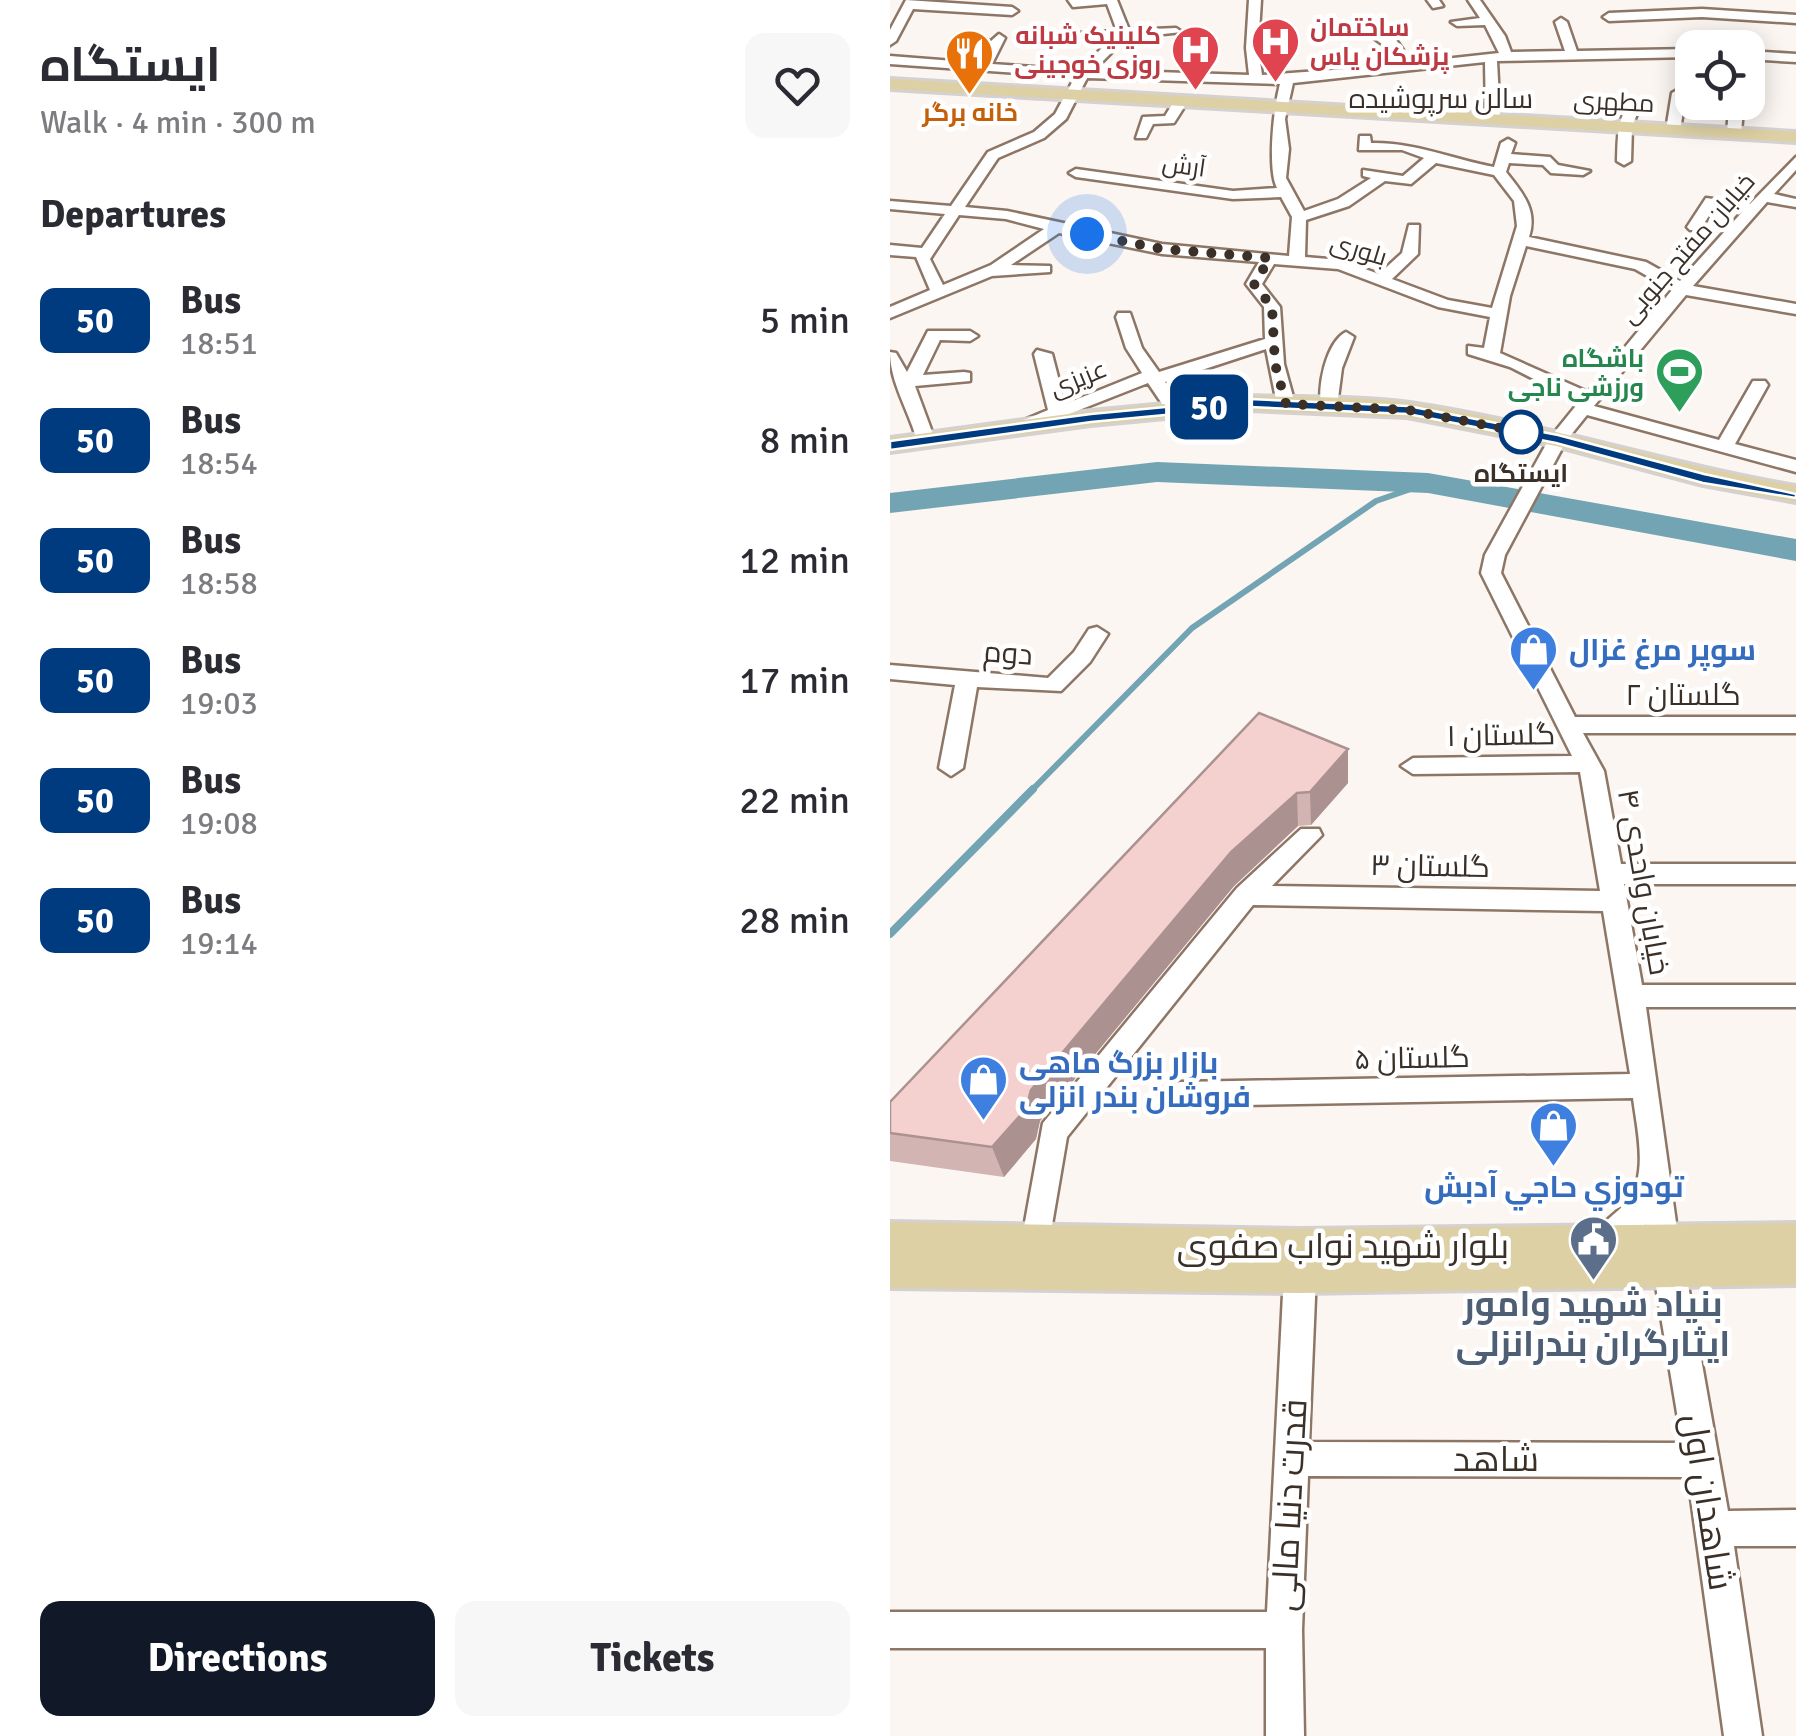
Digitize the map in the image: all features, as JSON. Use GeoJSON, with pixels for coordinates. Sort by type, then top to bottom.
{"type":"FeatureCollection","features":[{"type":"Feature","properties":{"kind":"main road","name":"مطهری"},"geometry":{"type":"LineString","coordinates":[[890,84],[1796,137]]}},
{"type":"Feature","properties":{"kind":"main road"},"geometry":{"type":"LineString","coordinates":[[890,445],[1250,403],[1408,410],[1558,439],[1703,478],[1796,494]]}},
{"type":"Feature","properties":{"kind":"main road","name":"بلوار شهید نواب صفوی"},"geometry":{"type":"LineString","coordinates":[[891,1253],[1300,1274],[1666,1256],[1796,1242]]}},
{"type":"Feature","properties":{"kind":"main road","name":"بلوار شهید نواب صفوی"},"geometry":{"type":"LineString","coordinates":[[891,1253],[1036,1244],[1300,1248],[1602,1245],[1666,1256],[1796,1266]]}},
{"type":"Feature","properties":{"kind":"street"},"geometry":{"type":"LineString","coordinates":[[1074,0],[1072,3],[1130,4]]}},
{"type":"Feature","properties":{"kind":"street"},"geometry":{"type":"LineString","coordinates":[[1255,0],[1252,48],[1256,78]]}},
{"type":"Feature","properties":{"kind":"street"},"geometry":{"type":"LineString","coordinates":[[1474,0],[1499,36],[1493,119]]}},
{"type":"Feature","properties":{"kind":"street"},"geometry":{"type":"LineString","coordinates":[[894,29],[911,2],[1012,11]]}},
{"type":"Feature","properties":{"kind":"street"},"geometry":{"type":"LineString","coordinates":[[1112,2],[1124,33]]}},
{"type":"Feature","properties":{"kind":"street"},"geometry":{"type":"LineString","coordinates":[[1609,17],[1702,13],[1796,19]]}},
{"type":"Feature","properties":{"kind":"street"},"geometry":{"type":"LineString","coordinates":[[1457,22],[1488,21]]}},
{"type":"Feature","properties":{"kind":"street"},"geometry":{"type":"LineString","coordinates":[[1560,22],[1570,52]]}},
{"type":"Feature","properties":{"kind":"street"},"geometry":{"type":"LineString","coordinates":[[1062,37],[1152,27],[1176,32]]}},
{"type":"Feature","properties":{"kind":"street"},"geometry":{"type":"LineString","coordinates":[[1371,30],[1390,40],[1397,50],[1378,70]]}},
{"type":"Feature","properties":{"kind":"street"},"geometry":{"type":"LineString","coordinates":[[939,292],[922,259],[993,155],[1050,126],[1061,116],[1083,74],[1124,33]]}},
{"type":"Feature","properties":{"kind":"street"},"geometry":{"type":"LineString","coordinates":[[968,44],[997,42],[984,66]]}},
{"type":"Feature","properties":{"kind":"street"},"geometry":{"type":"LineString","coordinates":[[910,61],[925,50]]}},
{"type":"Feature","properties":{"kind":"street"},"geometry":{"type":"LineString","coordinates":[[890,60],[1083,74],[1287,80],[1498,57],[1675,52]]}},
{"type":"Feature","properties":{"kind":"street"},"geometry":{"type":"LineString","coordinates":[[1765,56],[1796,58]]}},
{"type":"Feature","properties":{"kind":"street"},"geometry":{"type":"LineString","coordinates":[[1327,76],[1345,58]]}},
{"type":"Feature","properties":{"kind":"street"},"geometry":{"type":"LineString","coordinates":[[1140,135],[1148,120],[1169,120],[1204,76]]}},
{"type":"Feature","properties":{"kind":"street","name":"بلوری"},"geometry":{"type":"LineString","coordinates":[[1287,80],[1279,107],[1279,178],[1300,216],[1296,258],[1340,265],[1444,304],[1500,314]]}},
{"type":"Feature","properties":{"kind":"street"},"geometry":{"type":"LineString","coordinates":[[1624,161],[1624,127],[1633,106]]}},
{"type":"Feature","properties":{"kind":"street"},"geometry":{"type":"LineString","coordinates":[[1403,146],[1415,114]]}},
{"type":"Feature","properties":{"kind":"street"},"geometry":{"type":"LineString","coordinates":[[1672,130],[1675,114]]}},
{"type":"Feature","properties":{"kind":"street"},"geometry":{"type":"LineString","coordinates":[[1734,133],[1735,120]]}},
{"type":"Feature","properties":{"kind":"street"},"geometry":{"type":"LineString","coordinates":[[1365,138],[1364,147],[1403,146],[1433,158],[1550,161],[1551,168],[1583,171]]}},
{"type":"Feature","properties":{"kind":"street"},"geometry":{"type":"LineString","coordinates":[[1364,172],[1406,181],[1433,158]]}},
{"type":"Feature","properties":{"kind":"street"},"geometry":{"type":"LineString","coordinates":[[1503,158],[1521,201],[1525,226],[1500,314],[1483,353],[1516,363],[1587,405],[1796,466]]}},
{"type":"Feature","properties":{"kind":"street"},"geometry":{"type":"LineString","coordinates":[[1130,180],[1140,161]]}},
{"type":"Feature","properties":{"kind":"street","name":"خیابان مفتح جنوبی"},"geometry":{"type":"LineString","coordinates":[[1495,555],[1558,439],[1796,161]]}},
{"type":"Feature","properties":{"kind":"street","name":"آرش"},"geometry":{"type":"LineString","coordinates":[[1076,173],[1233,195],[1287,192]]}},
{"type":"Feature","properties":{"kind":"street"},"geometry":{"type":"LineString","coordinates":[[1300,216],[1328,210],[1363,194],[1382,177]]}},
{"type":"Feature","properties":{"kind":"street"},"geometry":{"type":"LineString","coordinates":[[1696,227],[1711,202],[1796,203]]}},
{"type":"Feature","properties":{"kind":"street"},"geometry":{"type":"LineString","coordinates":[[890,205],[1007,215],[1162,249],[1296,258]]}},
{"type":"Feature","properties":{"kind":"street"},"geometry":{"type":"LineString","coordinates":[[890,313],[990,271],[1056,228]]}},
{"type":"Feature","properties":{"kind":"street"},"geometry":{"type":"LineString","coordinates":[[1382,280],[1410,254],[1414,228]]}},
{"type":"Feature","properties":{"kind":"street"},"geometry":{"type":"LineString","coordinates":[[1520,240],[1640,265],[1682,290],[1795,309],[1784,324]]}},
{"type":"Feature","properties":{"kind":"street"},"geometry":{"type":"LineString","coordinates":[[890,250],[925,254]]}},
{"type":"Feature","properties":{"kind":"street"},"geometry":{"type":"LineString","coordinates":[[1270,258],[1254,284],[1272,307],[1275,364],[1286,404]]}},
{"type":"Feature","properties":{"kind":"street"},"geometry":{"type":"LineString","coordinates":[[990,271],[1044,269]]}},
{"type":"Feature","properties":{"kind":"street"},"geometry":{"type":"LineString","coordinates":[[1762,303],[1774,285]]}},
{"type":"Feature","properties":{"kind":"street"},"geometry":{"type":"LineString","coordinates":[[1124,317],[1134,348],[1175,410]]}},
{"type":"Feature","properties":{"kind":"street"},"geometry":{"type":"LineString","coordinates":[[906,382],[934,335],[970,336]]}},
{"type":"Feature","properties":{"kind":"street"},"geometry":{"type":"LineString","coordinates":[[1328,406],[1333,368],[1346,337]]}},
{"type":"Feature","properties":{"kind":"street","name":"عزیزی"},"geometry":{"type":"LineString","coordinates":[[1023,427],[1154,377],[1275,341]]}},
{"type":"Feature","properties":{"kind":"street"},"geometry":{"type":"LineString","coordinates":[[1043,354],[1058,413]]}},
{"type":"Feature","properties":{"kind":"street"},"geometry":{"type":"LineString","coordinates":[[890,357],[913,398],[926,440]]}},
{"type":"Feature","properties":{"kind":"street"},"geometry":{"type":"LineString","coordinates":[[906,382],[964,376]]}},
{"type":"Feature","properties":{"kind":"street"},"geometry":{"type":"LineString","coordinates":[[1724,447],[1760,385]]}},
{"type":"Feature","properties":{"kind":"street","name":"خیابان واحدی ۴"},"geometry":{"type":"LineString","coordinates":[[1495,555],[1494,587],[1590,764],[1646,1086],[1666,1256]]}},
{"type":"Feature","properties":{"kind":"street","name":"دوم"},"geometry":{"type":"LineString","coordinates":[[890,672],[1053,686],[1082,657],[1097,634]]}},
{"type":"Feature","properties":{"kind":"street"},"geometry":{"type":"LineString","coordinates":[[951,768],[967,680]]}},
{"type":"Feature","properties":{"kind":"street","name":"گلستان ۲"},"geometry":{"type":"LineString","coordinates":[[1570,725],[1796,725]]}},
{"type":"Feature","properties":{"kind":"street","name":"گلستان ۱"},"geometry":{"type":"LineString","coordinates":[[1413,766],[1590,764]]}},
{"type":"Feature","properties":{"kind":"street"},"geometry":{"type":"LineString","coordinates":[[1036,1244],[1052,1132],[1246,895],[1310,835]]}},
{"type":"Feature","properties":{"kind":"street"},"geometry":{"type":"LineString","coordinates":[[1609,874],[1796,874]]}},
{"type":"Feature","properties":{"kind":"street","name":"گلستان ۳"},"geometry":{"type":"LineString","coordinates":[[1246,895],[1614,901]]}},
{"type":"Feature","properties":{"kind":"street"},"geometry":{"type":"LineString","coordinates":[[1631,996],[1796,996]]}},
{"type":"Feature","properties":{"kind":"street","name":"گلستان ۵"},"geometry":{"type":"LineString","coordinates":[[1180,1094],[1646,1086]]}},
{"type":"Feature","properties":{"kind":"street"},"geometry":{"type":"LineString","coordinates":[[1602,1245],[1641,1209],[1655,1166]]}},
{"type":"Feature","properties":{"kind":"street","name":"شاهدان اول"},"geometry":{"type":"LineString","coordinates":[[1666,1256],[1714,1529],[1743,1736]]}},
{"type":"Feature","properties":{"kind":"street","name":"قدرت دنیا مالی"},"geometry":{"type":"LineString","coordinates":[[1285,1736],[1284,1630],[1300,1274]]}},
{"type":"Feature","properties":{"kind":"street","name":"شاهد"},"geometry":{"type":"LineString","coordinates":[[1291,1459],[1702,1460]]}},
{"type":"Feature","properties":{"kind":"street"},"geometry":{"type":"LineString","coordinates":[[1714,1529],[1796,1528]]}},
{"type":"Feature","properties":{"kind":"street"},"geometry":{"type":"LineString","coordinates":[[890,1630],[1284,1630]]}},
{"type":"Feature","properties":{"kind":"building"},"geometry":{"type":"Polygon","coordinates":[[[1259,713],[1348,749],[1310,792],[1297,793],[1231,852],[1031,1090],[1026,1109],[992,1147],[890,1133],[890,1102],[1259,713]]]}},
{"type":"Feature","properties":{"kind":"waterway"},"geometry":{"type":"LineString","coordinates":[[890,503],[1157,472],[1428,483],[1796,550]]}},
{"type":"Feature","properties":{"kind":"waterway"},"geometry":{"type":"LineString","coordinates":[[1030,792],[1192,628],[1376,501],[1428,483]]}},
{"type":"Feature","properties":{"kind":"waterway"},"geometry":{"type":"LineString","coordinates":[[890,934],[1033,789]]}},
{"type":"Feature","properties":{"kind":"bus line","name":"50"},"geometry":{"type":"LineString","coordinates":[[890,445],[1091,418],[1250,403],[1408,410],[1558,439],[1703,478],[1796,494]]}},
{"type":"Feature","properties":{"kind":"place","name":"ساختمان پزشکان یاس"},"geometry":{"type":"Point","coordinates":[1275,84]}},
{"type":"Feature","properties":{"kind":"place","name":"کلینیک شبانه روزی خوجینی"},"geometry":{"type":"Point","coordinates":[1196,92]}},
{"type":"Feature","properties":{"kind":"place","name":"خانه برگر"},"geometry":{"type":"Point","coordinates":[970,96]}},
{"type":"Feature","properties":{"kind":"place","name":"باشگاه ورزشی ناجی"},"geometry":{"type":"Point","coordinates":[1679,414]}},
{"type":"Feature","properties":{"kind":"place","name":"ایستگاه"},"geometry":{"type":"Point","coordinates":[1521,432]}},
{"type":"Feature","properties":{"kind":"place","name":"سوپر مرغ غزال"},"geometry":{"type":"Point","coordinates":[1534,692]}},
{"type":"Feature","properties":{"kind":"place","name":"بازار بزرگ ماهی فروشان بندر انزلی"},"geometry":{"type":"Point","coordinates":[984,1122]}},
{"type":"Feature","properties":{"kind":"place","name":"تودوزي حاجي آدبش"},"geometry":{"type":"Point","coordinates":[1554,1168]}},
{"type":"Feature","properties":{"kind":"place","name":"بنیاد شهید وامور ایثارگران بندرانزلی"},"geometry":{"type":"Point","coordinates":[1593,1282]}},
{"type":"Feature","properties":{"kind":"district","name":"سالن سرپوشیده"},"geometry":{"type":"Point","coordinates":[1441,98]}},
{"type":"Feature","properties":{"kind":"route"},"geometry":{"type":"LineString","coordinates":[[1087,234],[1162,249],[1270,258],[1254,284],[1272,307],[1275,364],[1286,404],[1408,410],[1521,432]]}}]}
